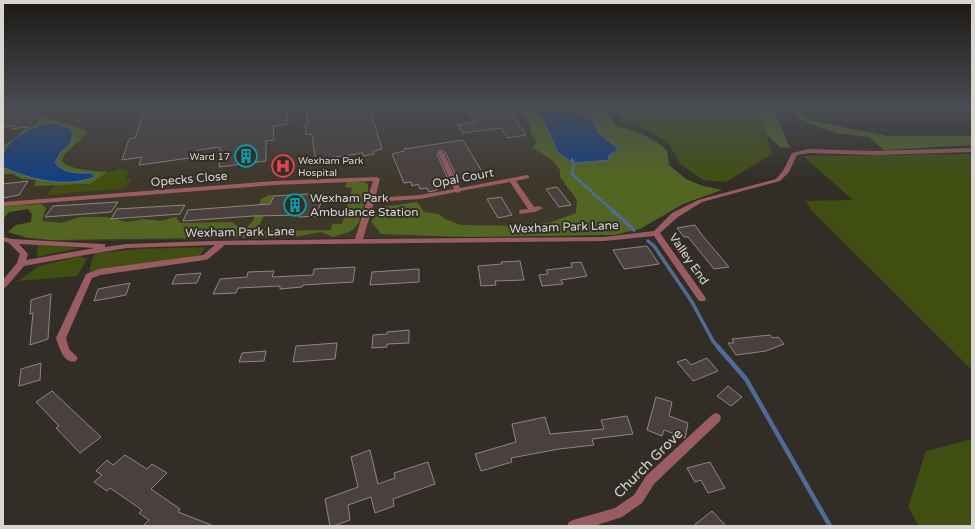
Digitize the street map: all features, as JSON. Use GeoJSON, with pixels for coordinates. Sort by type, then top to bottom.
{"type":"FeatureCollection","features":[{"type":"Feature","properties":{"kind":"street"},"geometry":{"type":"LineString","coordinates":[[656,233],[675,215],[700,201],[778,180],[786,172],[794,154],[809,151],[874,153],[972,150]]}},
{"type":"Feature","properties":{"kind":"street"},"geometry":{"type":"LineString","coordinates":[[441,153],[458,191]]}},
{"type":"Feature","properties":{"kind":"street","name":"Opal Court"},"geometry":{"type":"LineString","coordinates":[[370,200],[420,197],[527,177]]}},
{"type":"Feature","properties":{"kind":"street","name":"Opecks Close"},"geometry":{"type":"LineString","coordinates":[[3,204],[282,183],[377,179],[370,200]]}},
{"type":"Feature","properties":{"kind":"street","name":"Opal Court"},"geometry":{"type":"LineString","coordinates":[[512,180],[536,209],[523,212]]}},
{"type":"Feature","properties":{"kind":"street"},"geometry":{"type":"LineString","coordinates":[[358,242],[370,200]]}},
{"type":"Feature","properties":{"kind":"street","name":"Wexham Park Lane"},"geometry":{"type":"LineString","coordinates":[[3,239],[12,241],[127,246],[223,243],[604,239],[656,233]]}},
{"type":"Feature","properties":{"kind":"street","name":"Valley End"},"geometry":{"type":"LineString","coordinates":[[656,233],[702,299]]}},
{"type":"Feature","properties":{"kind":"street"},"geometry":{"type":"LineString","coordinates":[[3,285],[21,264],[24,254],[12,241]]}},
{"type":"Feature","properties":{"kind":"street"},"geometry":{"type":"LineString","coordinates":[[73,358],[65,351],[61,338],[89,276],[99,272],[204,257],[223,243]]}},
{"type":"Feature","properties":{"kind":"street","name":"Wexham Park Lane"},"geometry":{"type":"LineString","coordinates":[[21,264],[127,246]]}},
{"type":"Feature","properties":{"kind":"street","name":"Church Grove"},"geometry":{"type":"LineString","coordinates":[[573,526],[618,513],[638,499],[650,480],[716,418]]}},
{"type":"Feature","properties":{"kind":"shaded area","name":"Wexham Park Hospital"},"geometry":{"type":"Polygon","coordinates":[[[3,131],[536,131],[599,227],[597,235],[51,241],[27,238],[32,214],[27,209],[9,212],[3,218],[3,131]]]}},
{"type":"Feature","properties":{"kind":"green space"},"geometry":{"type":"Polygon","coordinates":[[[22,131],[85,131],[86,134],[64,155],[62,161],[65,164],[83,170],[108,172],[90,184],[34,186],[36,180],[22,179],[13,174],[3,174],[3,145],[17,137],[22,131]]]}},
{"type":"Feature","properties":{"kind":"green space"},"geometry":{"type":"Polygon","coordinates":[[[531,131],[633,131],[655,141],[667,150],[669,165],[686,179],[703,186],[722,190],[683,204],[640,229],[614,235],[465,237],[381,234],[371,221],[383,207],[417,202],[424,212],[439,214],[445,219],[461,225],[524,226],[552,222],[576,213],[577,200],[560,177],[560,170],[552,160],[533,148],[537,141],[531,131]]]}},
{"type":"Feature","properties":{"kind":"green space"},"geometry":{"type":"Polygon","coordinates":[[[647,131],[765,131],[772,154],[726,182],[703,180],[680,164],[668,142],[647,131]]]}},
{"type":"Feature","properties":{"kind":"green space"},"geometry":{"type":"Polygon","coordinates":[[[766,131],[783,131],[790,148],[780,147],[767,135],[766,131]]]}},
{"type":"Feature","properties":{"kind":"green space"},"geometry":{"type":"Polygon","coordinates":[[[830,131],[861,131],[887,136],[972,136],[972,145],[884,150],[869,137],[836,133],[830,131]]]}},
{"type":"Feature","properties":{"kind":"green space"},"geometry":{"type":"Polygon","coordinates":[[[972,154],[972,370],[811,210],[806,201],[853,200],[803,156],[972,154]]]}},
{"type":"Feature","properties":{"kind":"green space"},"geometry":{"type":"Polygon","coordinates":[[[118,169],[129,171],[125,179],[132,179],[126,188],[47,195],[55,185],[88,185],[109,172],[113,172],[118,169]]]}},
{"type":"Feature","properties":{"kind":"green space"},"geometry":{"type":"Polygon","coordinates":[[[347,182],[364,182],[368,184],[368,190],[359,222],[354,229],[333,237],[321,232],[282,237],[53,240],[28,238],[8,232],[16,225],[31,222],[32,214],[28,209],[9,212],[3,219],[3,206],[41,204],[46,208],[42,221],[61,223],[80,217],[106,217],[127,222],[143,219],[161,221],[176,217],[180,223],[232,222],[243,230],[250,225],[261,199],[269,195],[274,195],[258,228],[262,231],[331,230],[332,224],[342,224],[352,188],[345,187],[347,182]]]}},
{"type":"Feature","properties":{"kind":"green space"},"geometry":{"type":"Polygon","coordinates":[[[38,245],[80,248],[37,257],[38,245]]]}},
{"type":"Feature","properties":{"kind":"green space"},"geometry":{"type":"Polygon","coordinates":[[[206,247],[199,256],[89,272],[93,257],[96,253],[139,249],[206,247]]]}},
{"type":"Feature","properties":{"kind":"green space"},"geometry":{"type":"Polygon","coordinates":[[[80,256],[87,259],[77,276],[18,281],[39,266],[80,256]]]}},
{"type":"Feature","properties":{"kind":"green space"},"geometry":{"type":"Polygon","coordinates":[[[972,439],[972,526],[919,526],[908,507],[926,451],[972,439]]]}},
{"type":"Feature","properties":{"kind":"water"},"geometry":{"type":"Polygon","coordinates":[[[28,131],[71,131],[73,134],[70,144],[60,153],[55,163],[59,167],[68,171],[77,173],[92,173],[95,177],[73,182],[49,181],[25,176],[3,167],[3,155],[6,149],[10,143],[28,131]]]}},
{"type":"Feature","properties":{"kind":"water"},"geometry":{"type":"Polygon","coordinates":[[[548,131],[597,131],[598,133],[619,149],[609,155],[609,160],[574,163],[558,153],[548,131]]]}},
{"type":"Feature","properties":{"kind":"building"},"geometry":{"type":"Polygon","coordinates":[[[138,131],[273,131],[274,140],[266,141],[266,161],[219,167],[222,151],[220,151],[220,147],[198,150],[197,157],[139,165],[142,157],[122,160],[129,139],[135,138],[138,131]]]}},
{"type":"Feature","properties":{"kind":"building"},"geometry":{"type":"Polygon","coordinates":[[[306,131],[376,131],[382,149],[373,151],[374,154],[363,156],[363,153],[336,157],[337,160],[316,164],[312,135],[306,134],[306,131]]]}},
{"type":"Feature","properties":{"kind":"building"},"geometry":{"type":"Polygon","coordinates":[[[462,131],[481,131],[463,133],[462,131]]]}},
{"type":"Feature","properties":{"kind":"building"},"geometry":{"type":"Polygon","coordinates":[[[503,131],[523,131],[526,135],[508,138],[503,131]]]}},
{"type":"Feature","properties":{"kind":"building"},"geometry":{"type":"Polygon","coordinates":[[[463,140],[483,173],[474,175],[475,177],[464,179],[463,177],[457,178],[445,152],[440,150],[437,154],[448,179],[445,180],[448,184],[436,186],[437,190],[429,192],[427,188],[420,189],[418,184],[412,186],[411,182],[404,183],[392,154],[404,151],[404,149],[463,140]]]}},
{"type":"Feature","properties":{"kind":"building"},"geometry":{"type":"Polygon","coordinates":[[[28,181],[19,195],[3,198],[3,184],[28,181]]]}},
{"type":"Feature","properties":{"kind":"building"},"geometry":{"type":"Polygon","coordinates":[[[557,187],[571,205],[559,207],[546,189],[557,187]]]}},
{"type":"Feature","properties":{"kind":"building"},"geometry":{"type":"Polygon","coordinates":[[[324,194],[316,216],[253,216],[183,221],[188,210],[270,204],[274,196],[324,194]]]}},
{"type":"Feature","properties":{"kind":"building"},"geometry":{"type":"Polygon","coordinates":[[[501,197],[512,215],[498,218],[487,199],[501,197]]]}},
{"type":"Feature","properties":{"kind":"building"},"geometry":{"type":"Polygon","coordinates":[[[118,202],[111,212],[45,217],[53,206],[118,202]]]}},
{"type":"Feature","properties":{"kind":"building"},"geometry":{"type":"Polygon","coordinates":[[[185,205],[180,214],[111,219],[117,209],[185,205]]]}},
{"type":"Feature","properties":{"kind":"building"},"geometry":{"type":"Polygon","coordinates":[[[695,225],[729,267],[714,269],[688,237],[684,237],[677,228],[695,225]]]}},
{"type":"Feature","properties":{"kind":"building"},"geometry":{"type":"Polygon","coordinates":[[[647,246],[659,264],[624,269],[613,250],[647,246]]]}},
{"type":"Feature","properties":{"kind":"building"},"geometry":{"type":"Polygon","coordinates":[[[520,261],[524,280],[495,281],[496,285],[481,286],[478,266],[502,264],[501,262],[520,261]]]}},
{"type":"Feature","properties":{"kind":"building"},"geometry":{"type":"Polygon","coordinates":[[[581,262],[587,276],[561,280],[563,284],[542,286],[539,275],[548,274],[546,270],[572,267],[571,263],[581,262]]]}},
{"type":"Feature","properties":{"kind":"building"},"geometry":{"type":"Polygon","coordinates":[[[355,267],[353,282],[303,285],[302,287],[280,289],[280,286],[238,288],[236,293],[213,294],[220,279],[247,277],[248,272],[274,271],[272,277],[313,275],[314,269],[355,267]]]}},
{"type":"Feature","properties":{"kind":"building"},"geometry":{"type":"Polygon","coordinates":[[[419,269],[419,282],[370,285],[372,272],[419,269]]]}},
{"type":"Feature","properties":{"kind":"building"},"geometry":{"type":"Polygon","coordinates":[[[201,273],[197,283],[172,284],[176,275],[201,273]]]}},
{"type":"Feature","properties":{"kind":"building"},"geometry":{"type":"Polygon","coordinates":[[[130,283],[126,295],[94,301],[98,289],[130,283]]]}},
{"type":"Feature","properties":{"kind":"building"},"geometry":{"type":"Polygon","coordinates":[[[51,294],[48,339],[30,345],[33,313],[30,314],[31,300],[51,294]]]}},
{"type":"Feature","properties":{"kind":"building"},"geometry":{"type":"Polygon","coordinates":[[[409,330],[409,343],[387,344],[387,347],[372,348],[373,335],[409,330]]]}},
{"type":"Feature","properties":{"kind":"building"},"geometry":{"type":"Polygon","coordinates":[[[770,335],[773,338],[778,337],[784,344],[766,351],[736,355],[728,343],[734,343],[732,339],[770,335]]]}},
{"type":"Feature","properties":{"kind":"building"},"geometry":{"type":"Polygon","coordinates":[[[337,343],[335,359],[293,362],[296,346],[337,343]]]}},
{"type":"Feature","properties":{"kind":"building"},"geometry":{"type":"Polygon","coordinates":[[[266,351],[264,361],[239,362],[242,353],[266,351]]]}},
{"type":"Feature","properties":{"kind":"building"},"geometry":{"type":"Polygon","coordinates":[[[707,358],[718,371],[693,381],[677,362],[686,359],[691,365],[707,358]]]}},
{"type":"Feature","properties":{"kind":"building"},"geometry":{"type":"Polygon","coordinates":[[[41,363],[40,380],[19,386],[21,369],[41,363]]]}},
{"type":"Feature","properties":{"kind":"building"},"geometry":{"type":"Polygon","coordinates":[[[728,386],[742,397],[731,406],[717,396],[728,386]]]}},
{"type":"Feature","properties":{"kind":"building"},"geometry":{"type":"Polygon","coordinates":[[[52,391],[101,437],[80,453],[56,428],[59,426],[36,402],[52,391]]]}},
{"type":"Feature","properties":{"kind":"building"},"geometry":{"type":"Polygon","coordinates":[[[656,397],[672,402],[669,416],[688,423],[685,438],[664,430],[662,436],[647,430],[656,397]]]}},
{"type":"Feature","properties":{"kind":"building"},"geometry":{"type":"Polygon","coordinates":[[[627,416],[633,434],[592,439],[594,445],[559,449],[511,458],[512,462],[481,471],[475,454],[516,442],[512,424],[545,417],[550,434],[604,429],[601,420],[627,416]]]}},
{"type":"Feature","properties":{"kind":"building"},"geometry":{"type":"Polygon","coordinates":[[[370,450],[378,484],[395,478],[394,473],[428,462],[435,484],[393,499],[394,506],[375,513],[371,497],[348,505],[350,520],[330,526],[325,499],[358,487],[351,457],[370,450]]]}},
{"type":"Feature","properties":{"kind":"building"},"geometry":{"type":"Polygon","coordinates":[[[125,455],[147,469],[152,464],[167,473],[151,489],[180,509],[178,512],[214,526],[143,526],[149,520],[139,513],[142,510],[110,488],[107,491],[94,482],[102,475],[96,471],[107,460],[113,465],[125,455]]]}},
{"type":"Feature","properties":{"kind":"building"},"geometry":{"type":"Polygon","coordinates":[[[710,462],[725,488],[708,493],[701,480],[695,482],[687,468],[710,462]]]}},
{"type":"Feature","properties":{"kind":"building"},"geometry":{"type":"Polygon","coordinates":[[[712,511],[726,526],[693,526],[712,511]]]}},
{"type":"Feature","properties":{"kind":"waterway"},"geometry":{"type":"LineString","coordinates":[[572,159],[574,163],[572,174],[613,211]]}},
{"type":"Feature","properties":{"kind":"waterway"},"geometry":{"type":"LineString","coordinates":[[612,210],[634,230]]}},
{"type":"Feature","properties":{"kind":"waterway"},"geometry":{"type":"LineString","coordinates":[[648,241],[654,246],[692,302],[713,341],[719,348]]}},
{"type":"Feature","properties":{"kind":"waterway"},"geometry":{"type":"LineString","coordinates":[[718,347],[746,379],[830,526]]}},
{"type":"Feature","properties":{"kind":"place","name":"Ward 17"},"geometry":{"type":"Point","coordinates":[246,156]}},
{"type":"Feature","properties":{"kind":"place","name":"Wexham Park Hospital"},"geometry":{"type":"Point","coordinates":[283,166]}},
{"type":"Feature","properties":{"kind":"place","name":"Wexham Park Ambulance Station"},"geometry":{"type":"Point","coordinates":[295,205]}}]}
